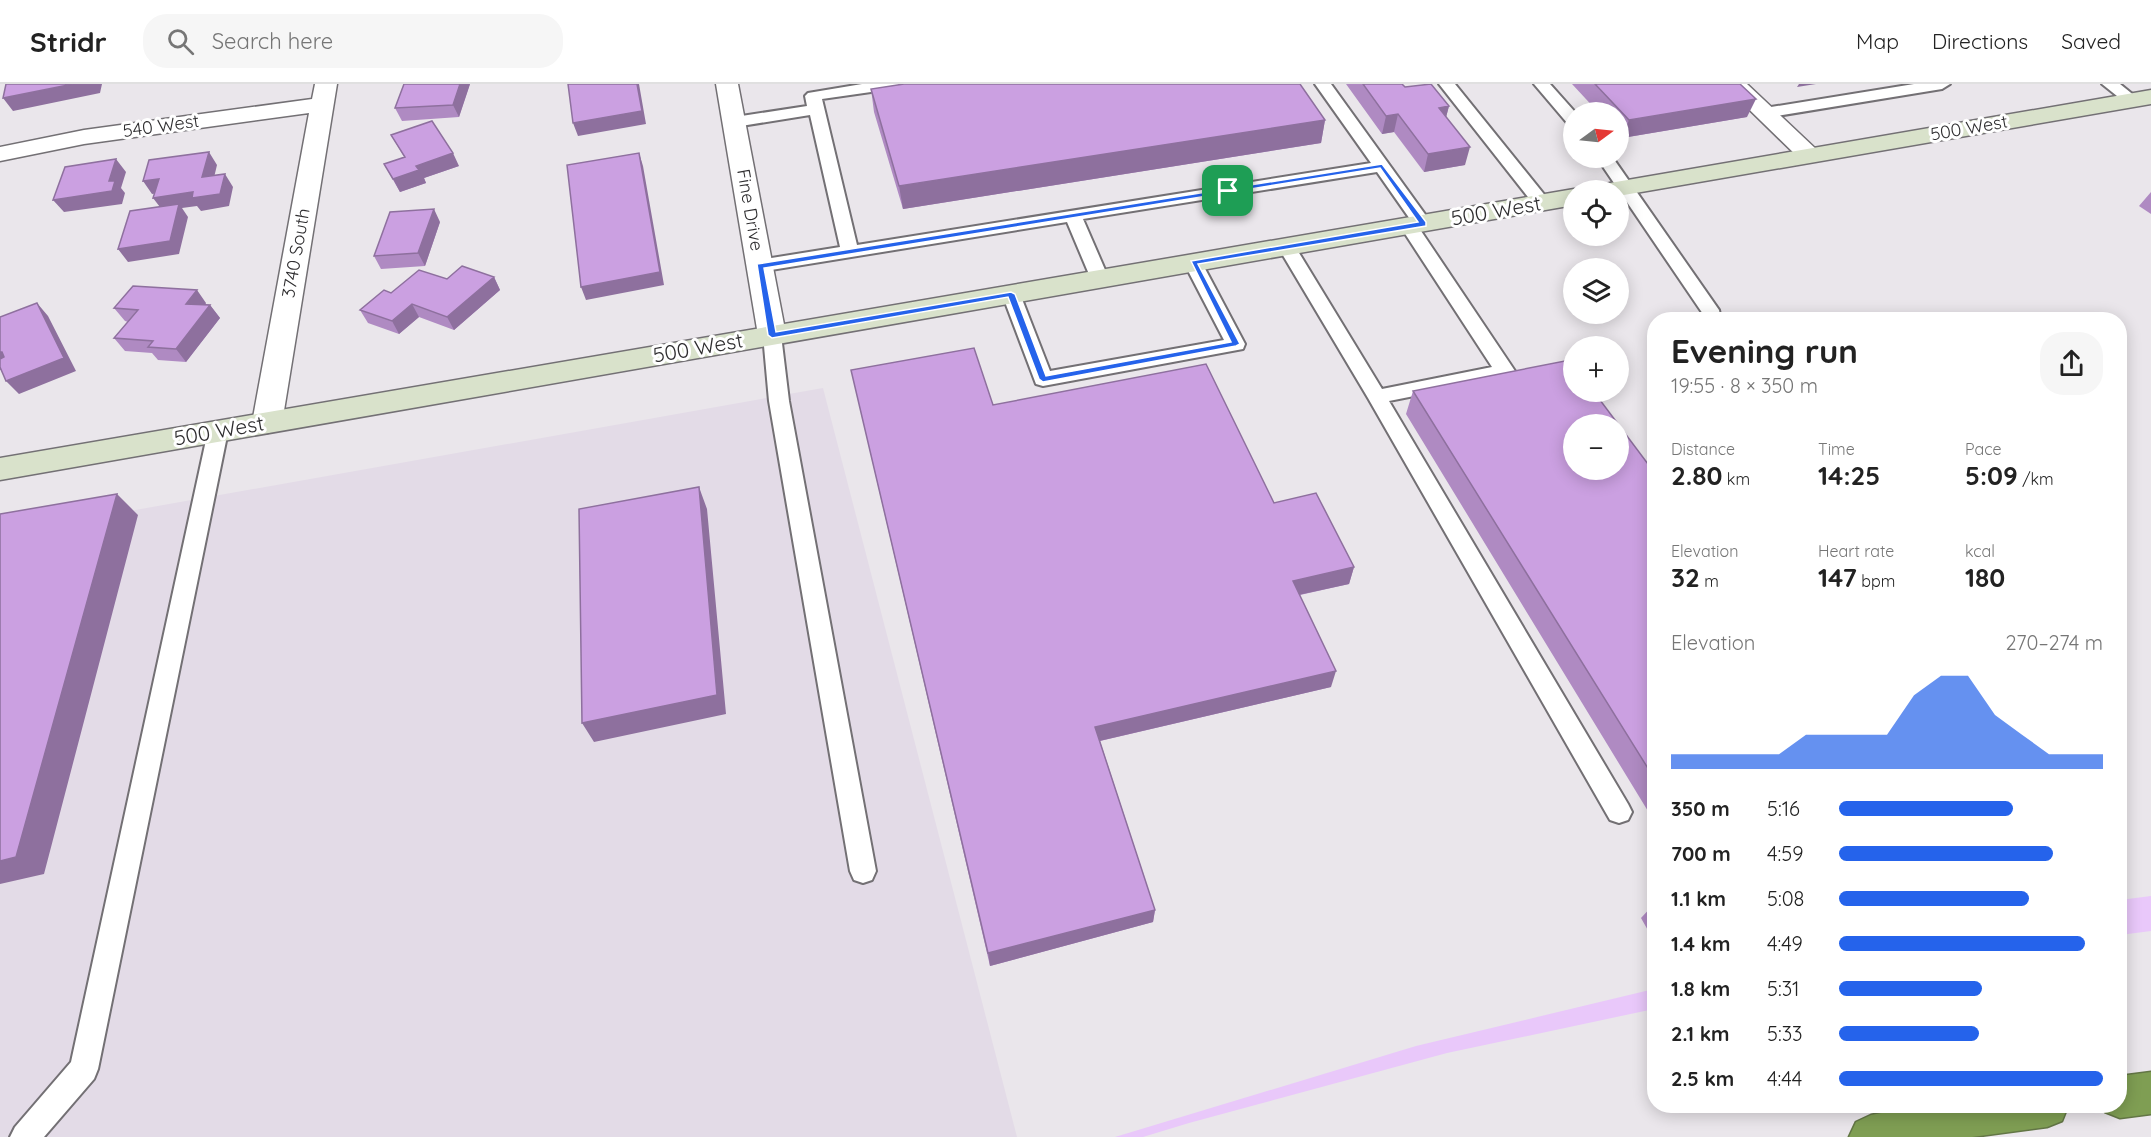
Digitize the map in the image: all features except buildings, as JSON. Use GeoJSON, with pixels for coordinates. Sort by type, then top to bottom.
{"type":"FeatureCollection","features":[{"type":"Feature","properties":{"kind":"highway"},"geometry":{"type":"LineString","coordinates":[[2127,1096],[2151,1093]]}},
{"type":"Feature","properties":{"kind":"highway"},"geometry":{"type":"LineString","coordinates":[[1871,1137],[1984,1113]]}},
{"type":"Feature","properties":{"kind":"main road","name":"500 West"},"geometry":{"type":"LineString","coordinates":[[1629,187],[2142,99]]}},
{"type":"Feature","properties":{"kind":"main road","name":"500 West"},"geometry":{"type":"LineString","coordinates":[[0,469],[1563,199]]}},
{"type":"Feature","properties":{"kind":"street","name":"Fine Drive"},"geometry":{"type":"LineString","coordinates":[[727,84],[772,335]]}},
{"type":"Feature","properties":{"kind":"street"},"geometry":{"type":"LineString","coordinates":[[1734,84],[1809,155]]}},
{"type":"Feature","properties":{"kind":"street","name":"540 West"},"geometry":{"type":"LineString","coordinates":[[0,154],[324,94]]}},
{"type":"Feature","properties":{"kind":"street","name":"3740 South"},"geometry":{"type":"LineString","coordinates":[[267,423],[324,94]]}},
{"type":"Feature","properties":{"kind":"lane"},"geometry":{"type":"LineString","coordinates":[[849,251],[813,96],[892,84]]}},
{"type":"Feature","properties":{"kind":"lane"},"geometry":{"type":"LineString","coordinates":[[1323,84],[1382,166],[1506,371],[1377,397]]}},
{"type":"Feature","properties":{"kind":"lane"},"geometry":{"type":"LineString","coordinates":[[1447,84],[1541,202]]}},
{"type":"Feature","properties":{"kind":"lane"},"geometry":{"type":"LineString","coordinates":[[1542,84],[1563,108]]}},
{"type":"Feature","properties":{"kind":"lane"},"geometry":{"type":"LineString","coordinates":[[1765,113],[1942,84]]}},
{"type":"Feature","properties":{"kind":"lane"},"geometry":{"type":"LineString","coordinates":[[2110,84],[2142,99]]}},
{"type":"Feature","properties":{"kind":"lane"},"geometry":{"type":"LineString","coordinates":[[735,122],[815,109]]}},
{"type":"Feature","properties":{"kind":"lane"},"geometry":{"type":"LineString","coordinates":[[759,266],[1382,166]]}},
{"type":"Feature","properties":{"kind":"lane"},"geometry":{"type":"LineString","coordinates":[[1629,204],[1710,312]]}},
{"type":"Feature","properties":{"kind":"lane"},"geometry":{"type":"LineString","coordinates":[[1073,217],[1100,279]]}},
{"type":"Feature","properties":{"kind":"lane"},"geometry":{"type":"LineString","coordinates":[[1287,247],[1619,812]]}},
{"type":"Feature","properties":{"kind":"lane"},"geometry":{"type":"LineString","coordinates":[[1011,294],[1043,379],[1236,344],[1193,263]]}},
{"type":"Feature","properties":{"kind":"lane"},"geometry":{"type":"LineString","coordinates":[[772,335],[779,401],[863,870]]}},
{"type":"Feature","properties":{"kind":"lane"},"geometry":{"type":"LineString","coordinates":[[25,1137],[84,1069],[218,431]]}},
{"type":"Feature","properties":{"kind":"shaded area"},"geometry":{"type":"Polygon","coordinates":[[[823,388],[1017,1137],[0,1137],[0,534],[823,388]]]}},
{"type":"Feature","properties":{"kind":"shaded area"},"geometry":{"type":"Polygon","coordinates":[[[2151,896],[2151,931],[2127,934],[2127,899],[2151,896]]]}},
{"type":"Feature","properties":{"kind":"shaded area"},"geometry":{"type":"Polygon","coordinates":[[[1647,991],[1647,1010],[1447,1053],[1143,1137],[1115,1137],[1416,1046],[1647,991]]]}},
{"type":"Feature","properties":{"kind":"route"},"geometry":{"type":"LineString","coordinates":[[1382,166],[1423,224],[1193,263],[1236,344],[1043,379],[1011,294],[772,335],[759,266],[1228,191],[1382,166]]}}]}
